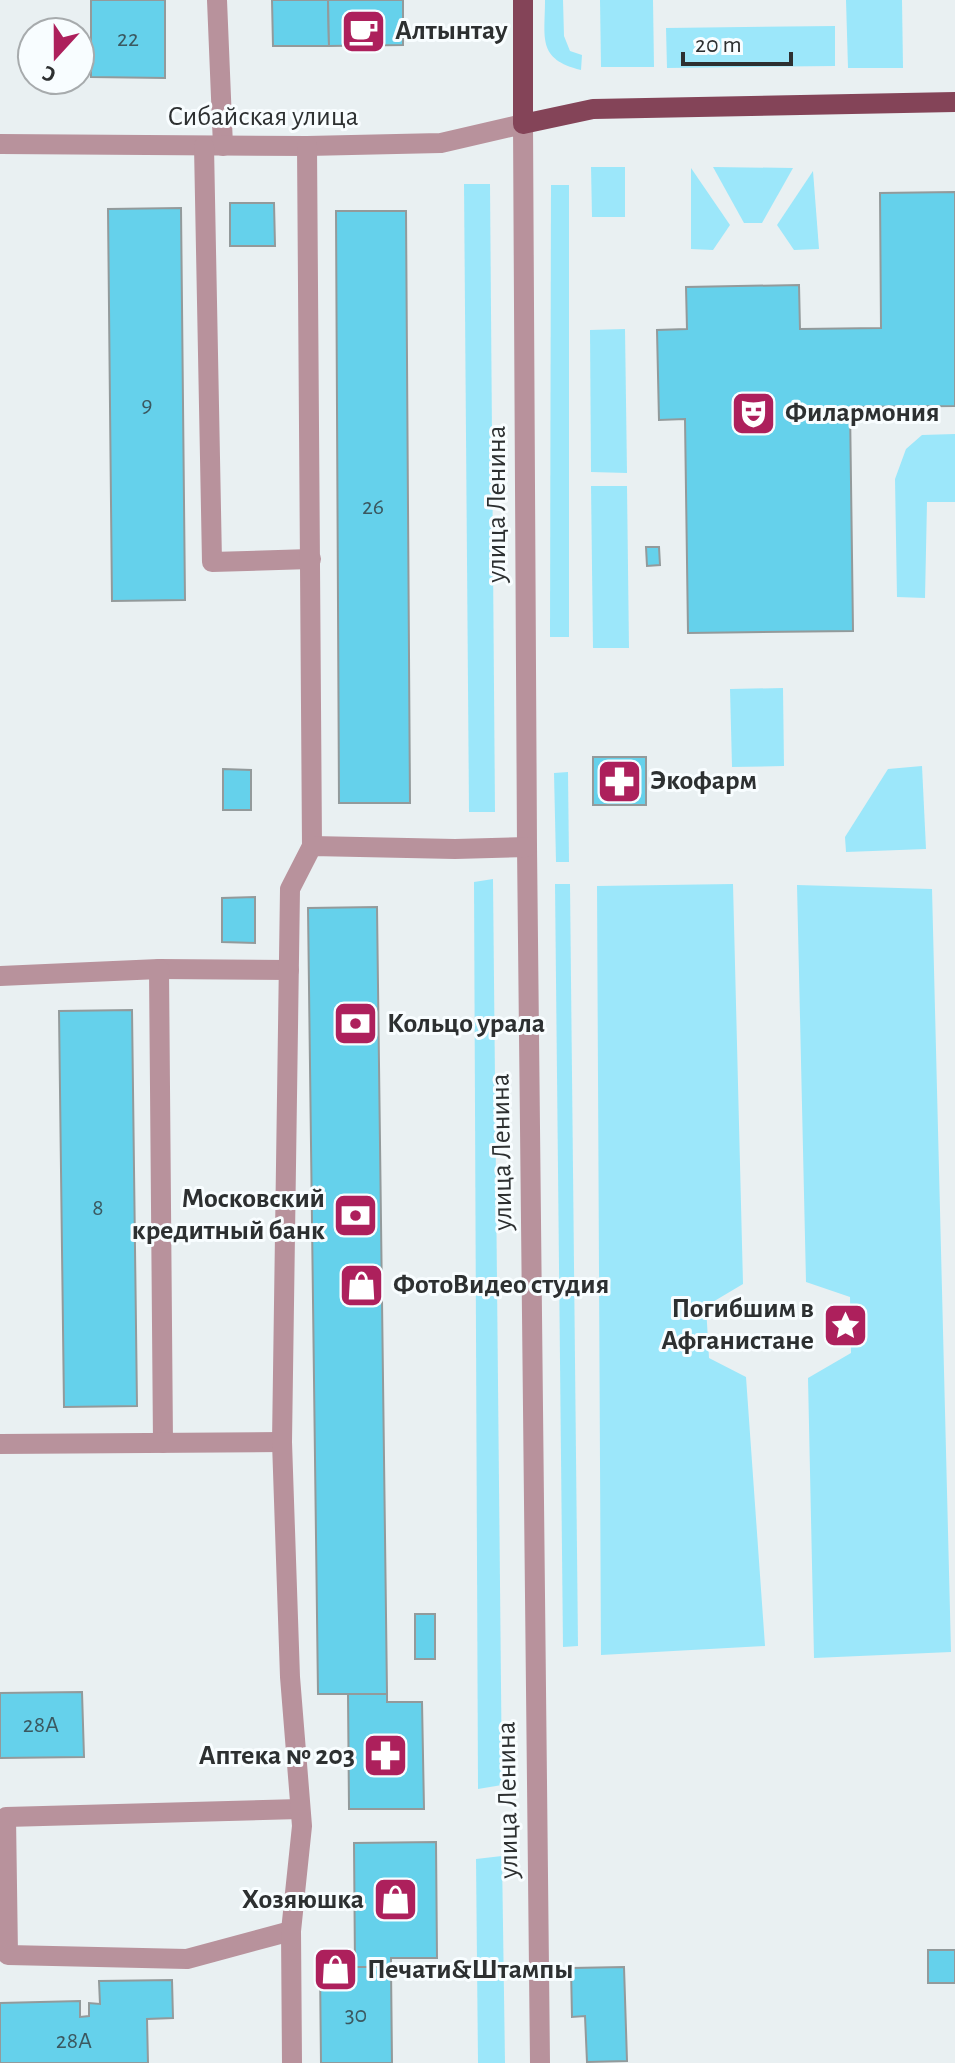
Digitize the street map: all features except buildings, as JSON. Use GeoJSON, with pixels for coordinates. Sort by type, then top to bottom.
{"type":"FeatureCollection","features":[{"type":"Feature","properties":{"kind":"main road","name":"улица Ленина"},"geometry":{"type":"LineString","coordinates":[[523,0],[523,124]]}},
{"type":"Feature","properties":{"kind":"main road"},"geometry":{"type":"LineString","coordinates":[[523,124],[593,109],[955,102]]}},
{"type":"Feature","properties":{"kind":"street"},"geometry":{"type":"LineString","coordinates":[[217,0],[212,562],[311,559]]}},
{"type":"Feature","properties":{"kind":"street","name":"Сибайская улица"},"geometry":{"type":"LineString","coordinates":[[0,144],[307,146],[441,143],[523,124]]}},
{"type":"Feature","properties":{"kind":"street","name":"улица Ленина"},"geometry":{"type":"LineString","coordinates":[[523,124],[540,2063]]}},
{"type":"Feature","properties":{"kind":"street"},"geometry":{"type":"LineString","coordinates":[[292,2063],[291,1931],[302,1826],[290,1677],[282,1442],[290,889],[312,846],[307,146]]}},
{"type":"Feature","properties":{"kind":"street"},"geometry":{"type":"LineString","coordinates":[[312,846],[527,847]]}},
{"type":"Feature","properties":{"kind":"street"},"geometry":{"type":"LineString","coordinates":[[0,976],[159,969],[289,970]]}},
{"type":"Feature","properties":{"kind":"street"},"geometry":{"type":"LineString","coordinates":[[159,969],[163,1443]]}},
{"type":"Feature","properties":{"kind":"street"},"geometry":{"type":"LineString","coordinates":[[0,1444],[282,1442]]}},
{"type":"Feature","properties":{"kind":"street"},"geometry":{"type":"LineString","coordinates":[[291,1931],[187,1959],[8,1955],[6,1817],[300,1809]]}},
{"type":"Feature","properties":{"kind":"shaded area"},"geometry":{"type":"Polygon","coordinates":[[[545,0],[563,0],[564,36],[570,51],[582,55],[581,70],[557,60],[546,46],[545,0]]]}},
{"type":"Feature","properties":{"kind":"shaded area"},"geometry":{"type":"Polygon","coordinates":[[[600,0],[653,0],[654,67],[601,67],[600,0]]]}},
{"type":"Feature","properties":{"kind":"shaded area"},"geometry":{"type":"Polygon","coordinates":[[[846,0],[902,0],[903,68],[848,68],[846,0]]]}},
{"type":"Feature","properties":{"kind":"shaded area"},"geometry":{"type":"Polygon","coordinates":[[[835,26],[835,66],[667,68],[666,28],[835,26]]]}},
{"type":"Feature","properties":{"kind":"shaded area"},"geometry":{"type":"Polygon","coordinates":[[[591,167],[625,167],[625,217],[592,217],[591,167]]]}},
{"type":"Feature","properties":{"kind":"shaded area"},"geometry":{"type":"Polygon","coordinates":[[[713,167],[793,168],[762,223],[744,223],[713,167]]]}},
{"type":"Feature","properties":{"kind":"shaded area"},"geometry":{"type":"Polygon","coordinates":[[[691,168],[730,225],[713,250],[691,249],[691,168]]]}},
{"type":"Feature","properties":{"kind":"shaded area"},"geometry":{"type":"Polygon","coordinates":[[[813,171],[819,249],[794,250],[777,225],[813,171]]]}},
{"type":"Feature","properties":{"kind":"shaded area"},"geometry":{"type":"Polygon","coordinates":[[[464,184],[490,184],[495,812],[469,812],[464,184]]]}},
{"type":"Feature","properties":{"kind":"shaded area"},"geometry":{"type":"Polygon","coordinates":[[[551,185],[569,185],[569,637],[550,637],[551,185]]]}},
{"type":"Feature","properties":{"kind":"shaded area"},"geometry":{"type":"Polygon","coordinates":[[[625,329],[627,473],[591,472],[590,330],[625,329]]]}},
{"type":"Feature","properties":{"kind":"shaded area"},"geometry":{"type":"Polygon","coordinates":[[[955,434],[955,502],[927,502],[925,598],[897,597],[895,479],[906,449],[922,435],[955,434]]]}},
{"type":"Feature","properties":{"kind":"shaded area"},"geometry":{"type":"Polygon","coordinates":[[[591,486],[627,486],[629,648],[593,648],[591,486]]]}},
{"type":"Feature","properties":{"kind":"shaded area"},"geometry":{"type":"Polygon","coordinates":[[[783,688],[784,766],[732,767],[730,689],[783,688]]]}},
{"type":"Feature","properties":{"kind":"shaded area"},"geometry":{"type":"Polygon","coordinates":[[[922,766],[926,849],[846,852],[845,837],[888,769],[922,766]]]}},
{"type":"Feature","properties":{"kind":"shaded area"},"geometry":{"type":"Polygon","coordinates":[[[568,772],[569,862],[556,862],[554,773],[568,772]]]}},
{"type":"Feature","properties":{"kind":"shaded area"},"geometry":{"type":"Polygon","coordinates":[[[493,879],[502,1785],[478,1789],[474,882],[493,879]]]}},
{"type":"Feature","properties":{"kind":"shaded area"},"geometry":{"type":"Polygon","coordinates":[[[555,884],[570,884],[578,1646],[563,1647],[555,884]]]}},
{"type":"Feature","properties":{"kind":"shaded area"},"geometry":{"type":"Polygon","coordinates":[[[733,884],[743,1284],[706,1306],[709,1358],[746,1377],[765,1646],[601,1655],[597,886],[733,884]]]}},
{"type":"Feature","properties":{"kind":"shaded area"},"geometry":{"type":"Polygon","coordinates":[[[797,885],[932,889],[951,1652],[814,1658],[808,1378],[851,1353],[850,1297],[806,1282],[797,885]]]}},
{"type":"Feature","properties":{"kind":"shaded area"},"geometry":{"type":"Polygon","coordinates":[[[502,1856],[505,2063],[478,2063],[476,1859],[502,1856]]]}},
{"type":"Feature","properties":{"kind":"place","name":"Алтынтау"},"geometry":{"type":"Point","coordinates":[364,31]}},
{"type":"Feature","properties":{"kind":"place","name":"Филармония"},"geometry":{"type":"Point","coordinates":[754,413]}},
{"type":"Feature","properties":{"kind":"place","name":"Экофарм"},"geometry":{"type":"Point","coordinates":[619,781]}},
{"type":"Feature","properties":{"kind":"place","name":"Кольцо урала"},"geometry":{"type":"Point","coordinates":[356,1024]}},
{"type":"Feature","properties":{"kind":"place","name":"Московский кредитный банк"},"geometry":{"type":"Point","coordinates":[356,1215]}},
{"type":"Feature","properties":{"kind":"place","name":"ФотоВидео студия"},"geometry":{"type":"Point","coordinates":[362,1285]}},
{"type":"Feature","properties":{"kind":"place","name":"Погибшим в Афганистане"},"geometry":{"type":"Point","coordinates":[845,1325]}},
{"type":"Feature","properties":{"kind":"place","name":"Аптека № 203"},"geometry":{"type":"Point","coordinates":[386,1756]}},
{"type":"Feature","properties":{"kind":"place","name":"Хозяюшка"},"geometry":{"type":"Point","coordinates":[395,1900]}},
{"type":"Feature","properties":{"kind":"place","name":"Печати&Штампы"},"geometry":{"type":"Point","coordinates":[336,1970]}}]}
